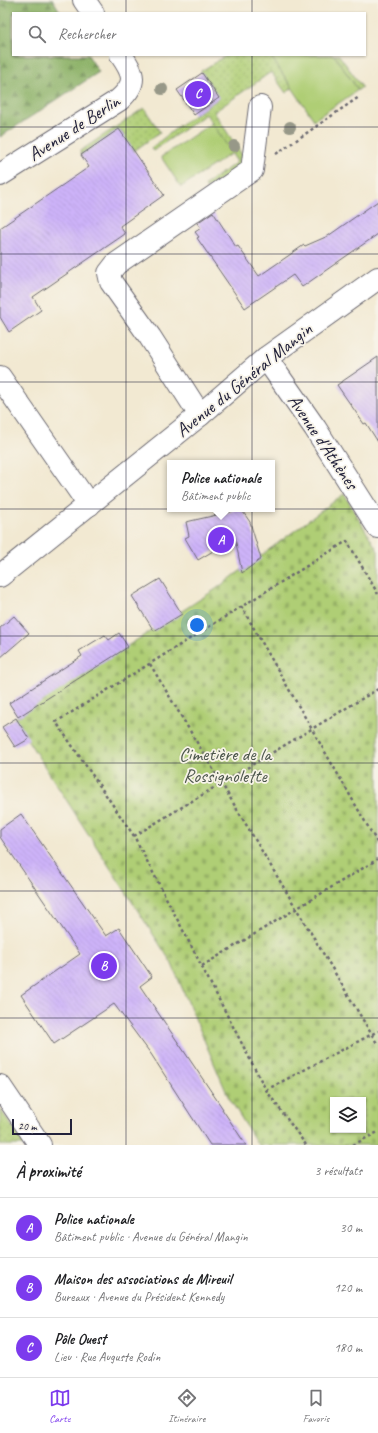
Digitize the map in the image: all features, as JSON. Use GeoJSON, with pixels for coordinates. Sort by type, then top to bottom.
{"type":"FeatureCollection","features":[{"type":"Feature","properties":{"kind":"street"},"geometry":{"type":"LineString","coordinates":[[84,0],[92,12]]}},
{"type":"Feature","properties":{"kind":"street","name":"Avenue de Berlin"},"geometry":{"type":"LineString","coordinates":[[0,175],[119,100],[127,93],[132,86],[133,76],[122,56]]}},
{"type":"Feature","properties":{"kind":"street"},"geometry":{"type":"LineString","coordinates":[[200,415],[150,337],[111,282],[109,272],[116,264],[252,170],[260,107]]}},
{"type":"Feature","properties":{"kind":"street","name":"Avenue du Général Mangin"},"geometry":{"type":"LineString","coordinates":[[0,576],[200,415],[266,358],[378,278]]}},
{"type":"Feature","properties":{"kind":"street","name":"Avenue d'Athènes"},"geometry":{"type":"LineString","coordinates":[[266,358],[315,428],[378,527]]}},
{"type":"Feature","properties":{"kind":"street"},"geometry":{"type":"LineString","coordinates":[[0,377],[89,505]]}},
{"type":"Feature","properties":{"kind":"street"},"geometry":{"type":"LineString","coordinates":[[0,1086],[40,1145]]}},
{"type":"Feature","properties":{"kind":"path"},"geometry":{"type":"LineString","coordinates":[[252,170],[359,97]]}},
{"type":"Feature","properties":{"kind":"path"},"geometry":{"type":"LineString","coordinates":[[306,1145],[266,1090],[134,836],[56,722],[347,541],[378,594]]}},
{"type":"Feature","properties":{"kind":"path"},"geometry":{"type":"LineString","coordinates":[[241,606],[378,844]]}},
{"type":"Feature","properties":{"kind":"path"},"geometry":{"type":"LineString","coordinates":[[150,664],[378,1045]]}},
{"type":"Feature","properties":{"kind":"path"},"geometry":{"type":"LineString","coordinates":[[134,836],[378,689]]}},
{"type":"Feature","properties":{"kind":"path"},"geometry":{"type":"LineString","coordinates":[[202,966],[378,859]]}},
{"type":"Feature","properties":{"kind":"path"},"geometry":{"type":"LineString","coordinates":[[266,1090],[378,1031]]}},
{"type":"Feature","properties":{"kind":"path"},"geometry":{"type":"LineString","coordinates":[[353,1145],[378,1132]]}},
{"type":"Feature","properties":{"kind":"green space"},"geometry":{"type":"Polygon","coordinates":[[[0,0],[53,0],[60,12],[12,12],[12,56],[89,56],[99,72],[0,137],[0,0]]]}},
{"type":"Feature","properties":{"kind":"green space"},"geometry":{"type":"Polygon","coordinates":[[[225,56],[271,56],[292,88],[286,93],[271,72],[214,112],[244,158],[240,168],[206,189],[205,185],[237,162],[206,114],[153,151],[151,148],[219,98],[201,71],[225,56]]]}},
{"type":"Feature","properties":{"kind":"green space"},"geometry":{"type":"Polygon","coordinates":[[[271,56],[335,56],[358,90],[314,120],[271,56]]]}},
{"type":"Feature","properties":{"kind":"green space"},"geometry":{"type":"Polygon","coordinates":[[[335,56],[340,56],[362,87],[358,90],[335,56]]]}},
{"type":"Feature","properties":{"kind":"green space"},"geometry":{"type":"Polygon","coordinates":[[[144,108],[160,132],[134,151],[119,129],[81,155],[80,151],[144,108]]]}},
{"type":"Feature","properties":{"kind":"green space"},"geometry":{"type":"Polygon","coordinates":[[[212,123],[232,153],[181,187],[161,157],[212,123]]]}},
{"type":"Feature","properties":{"kind":"green space","name":"Cimetière de la Rossignolette"},"geometry":{"type":"Polygon","coordinates":[[[344,494],[378,551],[378,1145],[258,1145],[228,1096],[171,962],[14,719],[216,589],[344,494]]]}},
{"type":"Feature","properties":{"kind":"green space"},"geometry":{"type":"Polygon","coordinates":[[[0,1109],[25,1145],[0,1145],[0,1109]]]}},
{"type":"Feature","properties":{"kind":"building"},"geometry":{"type":"Polygon","coordinates":[[[202,73],[219,98],[194,115],[177,90],[202,73]]]}},
{"type":"Feature","properties":{"kind":"building"},"geometry":{"type":"Polygon","coordinates":[[[119,129],[164,195],[120,226],[125,234],[33,297],[41,310],[9,332],[0,317],[0,228],[89,167],[81,155],[119,129]]]}},
{"type":"Feature","properties":{"kind":"building"},"geometry":{"type":"Polygon","coordinates":[[[378,201],[378,234],[302,287],[293,275],[245,308],[197,238],[199,237],[195,232],[201,228],[197,223],[213,212],[236,247],[238,246],[259,276],[304,245],[305,246],[328,236],[378,201]]]}},
{"type":"Feature","properties":{"kind":"building"},"geometry":{"type":"Polygon","coordinates":[[[378,357],[378,442],[366,423],[364,424],[337,385],[378,357]]]}},
{"type":"Feature","properties":{"kind":"building"},"geometry":{"type":"Polygon","coordinates":[[[230,512],[243,512],[250,522],[261,559],[242,573],[235,538],[198,560],[185,538],[189,536],[186,522],[230,512]]]}},
{"type":"Feature","properties":{"kind":"building"},"geometry":{"type":"Polygon","coordinates":[[[160,579],[182,614],[154,631],[132,596],[160,579]]]}},
{"type":"Feature","properties":{"kind":"building"},"geometry":{"type":"Polygon","coordinates":[[[14,616],[29,633],[0,658],[0,628],[14,616]]]}},
{"type":"Feature","properties":{"kind":"building"},"geometry":{"type":"Polygon","coordinates":[[[119,633],[128,647],[18,717],[9,703],[82,656],[79,651],[105,635],[109,640],[119,633]]]}},
{"type":"Feature","properties":{"kind":"building"},"geometry":{"type":"Polygon","coordinates":[[[16,718],[29,739],[15,747],[2,727],[16,718]]]}},
{"type":"Feature","properties":{"kind":"building"},"geometry":{"type":"Polygon","coordinates":[[[21,814],[106,936],[119,928],[152,977],[140,986],[246,1145],[210,1145],[151,1054],[114,1004],[54,1044],[21,995],[80,954],[0,837],[0,829],[21,814]]]}},
{"type":"Feature","properties":{"kind":"place","name":"Pôle Ouest"},"geometry":{"type":"Point","coordinates":[198,94]}},
{"type":"Feature","properties":{"kind":"place","name":"Police nationale"},"geometry":{"type":"Point","coordinates":[221,540]}},
{"type":"Feature","properties":{"kind":"place","name":"Maison des associations de Mireuil"},"geometry":{"type":"Point","coordinates":[104,966]}}]}
